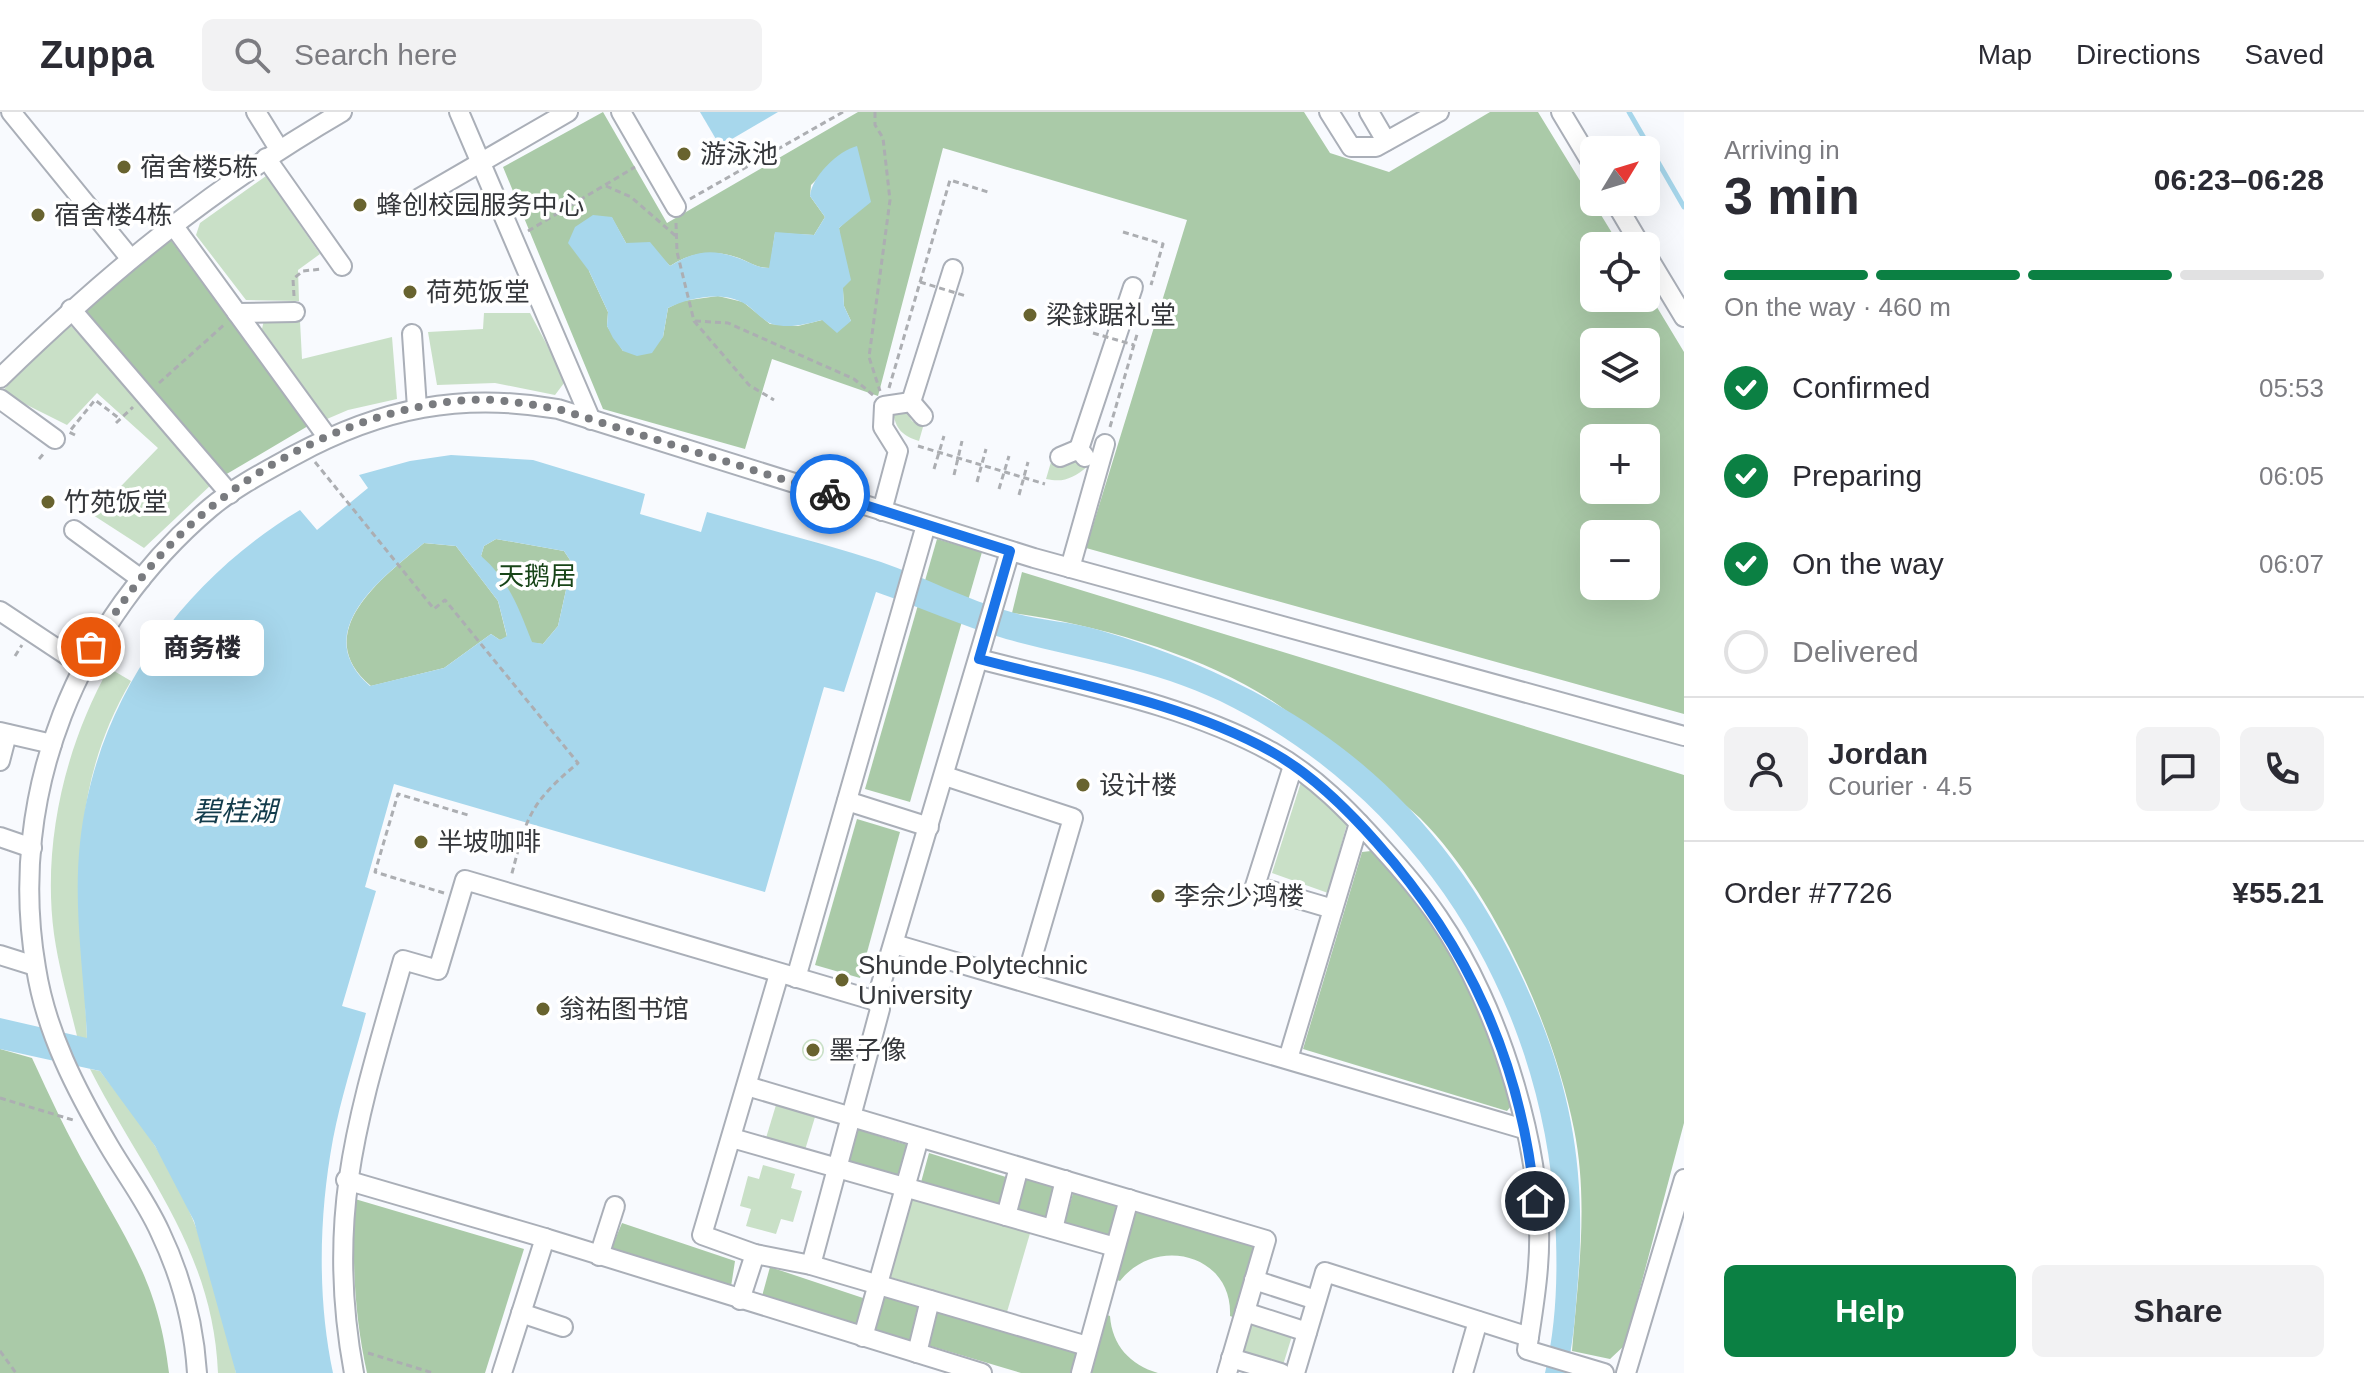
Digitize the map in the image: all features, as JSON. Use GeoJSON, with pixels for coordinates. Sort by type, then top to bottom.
{"type":"FeatureCollection","features":[{"type":"Feature","properties":{"kind":"street"},"geometry":{"type":"LineString","coordinates":[[11,112],[130,258]]}},
{"type":"Feature","properties":{"kind":"street"},"geometry":{"type":"LineString","coordinates":[[256,112],[272,153],[342,266]]}},
{"type":"Feature","properties":{"kind":"street"},"geometry":{"type":"LineString","coordinates":[[0,378],[71,309],[130,258],[272,153],[342,112]]}},
{"type":"Feature","properties":{"kind":"street"},"geometry":{"type":"LineString","coordinates":[[459,112],[591,420]]}},
{"type":"Feature","properties":{"kind":"street"},"geometry":{"type":"LineString","coordinates":[[416,200],[568,112]]}},
{"type":"Feature","properties":{"kind":"street"},"geometry":{"type":"LineString","coordinates":[[621,112],[676,207]]}},
{"type":"Feature","properties":{"kind":"street"},"geometry":{"type":"LineString","coordinates":[[1329,112],[1351,147],[1376,147],[1439,112]]}},
{"type":"Feature","properties":{"kind":"street"},"geometry":{"type":"LineString","coordinates":[[1369,112],[1386,141]]}},
{"type":"Feature","properties":{"kind":"street"},"geometry":{"type":"LineString","coordinates":[[1561,112],[1580,144]]}},
{"type":"Feature","properties":{"kind":"street"},"geometry":{"type":"LineString","coordinates":[[173,225],[328,438]]}},
{"type":"Feature","properties":{"kind":"street"},"geometry":{"type":"LineString","coordinates":[[882,511],[898,451],[883,427],[884,406],[917,409],[953,269]]}},
{"type":"Feature","properties":{"kind":"street"},"geometry":{"type":"LineString","coordinates":[[1660,277],[1684,317]]}},
{"type":"Feature","properties":{"kind":"street"},"geometry":{"type":"LineString","coordinates":[[1060,457],[1079,449],[1133,287]]}},
{"type":"Feature","properties":{"kind":"street"},"geometry":{"type":"LineString","coordinates":[[71,309],[230,494]]}},
{"type":"Feature","properties":{"kind":"street"},"geometry":{"type":"LineString","coordinates":[[237,313],[295,312]]}},
{"type":"Feature","properties":{"kind":"street"},"geometry":{"type":"LineString","coordinates":[[412,334],[417,408]]}},
{"type":"Feature","properties":{"kind":"street"},"geometry":{"type":"LineString","coordinates":[[0,399],[55,439]]}},
{"type":"Feature","properties":{"kind":"street"},"geometry":{"type":"LineString","coordinates":[[197,1373],[187,1305],[176,1268],[153,1217],[69,1072],[48,1021],[35,966],[32,848],[40,786],[52,744],[91,647],[141,579],[170,544],[230,494],[328,438],[417,408],[468,400],[513,401],[558,409],[1010,551],[1684,736]]}},
{"type":"Feature","properties":{"kind":"street"},"geometry":{"type":"LineString","coordinates":[[1070,568],[1105,444]]}},
{"type":"Feature","properties":{"kind":"street"},"geometry":{"type":"LineString","coordinates":[[1079,449],[1098,470]]}},
{"type":"Feature","properties":{"kind":"street"},"geometry":{"type":"LineString","coordinates":[[926,525],[847,801],[747,1086],[702,1235],[755,1254],[811,1265],[1087,1346]]}},
{"type":"Feature","properties":{"kind":"street"},"geometry":{"type":"LineString","coordinates":[[74,530],[141,579]]}},
{"type":"Feature","properties":{"kind":"street"},"geometry":{"type":"LineString","coordinates":[[811,1265],[880,1009],[876,1001],[1010,551]]}},
{"type":"Feature","properties":{"kind":"street"},"geometry":{"type":"LineString","coordinates":[[0,611],[83,666]]}},
{"type":"Feature","properties":{"kind":"street"},"geometry":{"type":"LineString","coordinates":[[979,659],[1183,713],[1235,734],[1293,766],[1359,823],[1439,919],[1469,971],[1493,1025],[1524,1129],[1538,1226],[1539,1265],[1527,1350],[1604,1373]]}},
{"type":"Feature","properties":{"kind":"street"},"geometry":{"type":"LineString","coordinates":[[0,761],[4,733],[52,744]]}},
{"type":"Feature","properties":{"kind":"street"},"geometry":{"type":"LineString","coordinates":[[1293,766],[1255,886],[1333,909]]}},
{"type":"Feature","properties":{"kind":"street"},"geometry":{"type":"LineString","coordinates":[[945,776],[1073,818],[1025,982]]}},
{"type":"Feature","properties":{"kind":"street"},"geometry":{"type":"LineString","coordinates":[[847,801],[929,827]]}},
{"type":"Feature","properties":{"kind":"street"},"geometry":{"type":"LineString","coordinates":[[1288,1059],[1359,823]]}},
{"type":"Feature","properties":{"kind":"street"},"geometry":{"type":"LineString","coordinates":[[0,837],[32,848]]}},
{"type":"Feature","properties":{"kind":"street"},"geometry":{"type":"LineString","coordinates":[[354,1373],[340,1257],[346,1180],[362,1104],[403,960],[438,970],[465,880],[876,1001]]}},
{"type":"Feature","properties":{"kind":"street"},"geometry":{"type":"LineString","coordinates":[[894,944],[1524,1129]]}},
{"type":"Feature","properties":{"kind":"street"},"geometry":{"type":"LineString","coordinates":[[0,955],[35,966]]}},
{"type":"Feature","properties":{"kind":"street"},"geometry":{"type":"LineString","coordinates":[[747,1086],[1266,1240],[1229,1365],[1281,1373]]}},
{"type":"Feature","properties":{"kind":"street"},"geometry":{"type":"LineString","coordinates":[[732,1138],[1115,1247]]}},
{"type":"Feature","properties":{"kind":"street"},"geometry":{"type":"LineString","coordinates":[[863,1337],[919,1138]]}},
{"type":"Feature","properties":{"kind":"street"},"geometry":{"type":"LineString","coordinates":[[1006,1216],[1019,1167]]}},
{"type":"Feature","properties":{"kind":"street"},"geometry":{"type":"LineString","coordinates":[[346,1180],[982,1373]]}},
{"type":"Feature","properties":{"kind":"street"},"geometry":{"type":"LineString","coordinates":[[1053,1229],[1065,1180]]}},
{"type":"Feature","properties":{"kind":"street"},"geometry":{"type":"LineString","coordinates":[[1626,1373],[1683,1185]]}},
{"type":"Feature","properties":{"kind":"street"},"geometry":{"type":"LineString","coordinates":[[1081,1373],[1129,1199]]}},
{"type":"Feature","properties":{"kind":"street"},"geometry":{"type":"LineString","coordinates":[[599,1256],[615,1206]]}},
{"type":"Feature","properties":{"kind":"street"},"geometry":{"type":"LineString","coordinates":[[502,1373],[545,1238]]}},
{"type":"Feature","properties":{"kind":"street"},"geometry":{"type":"LineString","coordinates":[[740,1300],[755,1254]]}},
{"type":"Feature","properties":{"kind":"street"},"geometry":{"type":"LineString","coordinates":[[1295,1373],[1325,1272],[1529,1337]]}},
{"type":"Feature","properties":{"kind":"street"},"geometry":{"type":"LineString","coordinates":[[1254,1280],[1316,1300]]}},
{"type":"Feature","properties":{"kind":"street"},"geometry":{"type":"LineString","coordinates":[[917,1353],[930,1300]]}},
{"type":"Feature","properties":{"kind":"street"},"geometry":{"type":"LineString","coordinates":[[1245,1312],[1307,1332]]}},
{"type":"Feature","properties":{"kind":"street"},"geometry":{"type":"LineString","coordinates":[[521,1313],[563,1327]]}},
{"type":"Feature","properties":{"kind":"street"},"geometry":{"type":"LineString","coordinates":[[1463,1373],[1478,1321]]}},
{"type":"Feature","properties":{"kind":"path"},"geometry":{"type":"LineString","coordinates":[[774,400],[749,385],[694,321],[677,252],[676,207],[843,112]]}},
{"type":"Feature","properties":{"kind":"path"},"geometry":{"type":"LineString","coordinates":[[875,112],[875,125],[883,138],[890,200],[869,357],[884,406]]}},
{"type":"Feature","properties":{"kind":"path"},"geometry":{"type":"LineString","coordinates":[[514,239],[649,159]]}},
{"type":"Feature","properties":{"kind":"path"},"geometry":{"type":"LineString","coordinates":[[884,406],[950,180],[991,193]]}},
{"type":"Feature","properties":{"kind":"path"},"geometry":{"type":"LineString","coordinates":[[604,186],[631,197],[677,237]]}},
{"type":"Feature","properties":{"kind":"path"},"geometry":{"type":"LineString","coordinates":[[295,312],[293,279],[303,271],[342,266]]}},
{"type":"Feature","properties":{"kind":"path"},"geometry":{"type":"LineString","coordinates":[[920,282],[966,296]]}},
{"type":"Feature","properties":{"kind":"path"},"geometry":{"type":"LineString","coordinates":[[116,423],[237,313]]}},
{"type":"Feature","properties":{"kind":"path"},"geometry":{"type":"LineString","coordinates":[[694,321],[728,323],[764,342],[820,362],[854,379],[884,406]]}},
{"type":"Feature","properties":{"kind":"path"},"geometry":{"type":"LineString","coordinates":[[1093,333],[1134,345]]}},
{"type":"Feature","properties":{"kind":"path"},"geometry":{"type":"LineString","coordinates":[[75,435],[69,432],[95,400],[120,419]]}},
{"type":"Feature","properties":{"kind":"path"},"geometry":{"type":"LineString","coordinates":[[934,469],[944,436]]}},
{"type":"Feature","properties":{"kind":"path"},"geometry":{"type":"LineString","coordinates":[[954,475],[962,441]]}},
{"type":"Feature","properties":{"kind":"path"},"geometry":{"type":"LineString","coordinates":[[918,446],[1045,484]]}},
{"type":"Feature","properties":{"kind":"path"},"geometry":{"type":"LineString","coordinates":[[305,449],[434,609],[445,600],[578,763],[543,793],[525,823],[506,893]]}},
{"type":"Feature","properties":{"kind":"path"},"geometry":{"type":"LineString","coordinates":[[977,482],[986,449]]}},
{"type":"Feature","properties":{"kind":"path"},"geometry":{"type":"LineString","coordinates":[[999,489],[1009,456]]}},
{"type":"Feature","properties":{"kind":"path"},"geometry":{"type":"LineString","coordinates":[[1019,495],[1028,462]]}},
{"type":"Feature","properties":{"kind":"path"},"geometry":{"type":"LineString","coordinates":[[427,888],[375,872],[398,794],[468,815]]}},
{"type":"Feature","properties":{"kind":"path"},"geometry":{"type":"LineString","coordinates":[[0,1098],[74,1120]]}},
{"type":"Feature","properties":{"kind":"path"},"geometry":{"type":"LineString","coordinates":[[350,1347],[433,1373]]}},
{"type":"Feature","properties":{"kind":"path"},"geometry":{"type":"LineString","coordinates":[[0,1351],[16,1373]]}},
{"type":"Feature","properties":{"kind":"green space"},"geometry":{"type":"Polygon","coordinates":[[[603,112],[667,223],[858,112],[1304,112],[1330,153],[1389,172],[1490,112],[1538,112],[1580,181],[1580,216],[1602,216],[1611,232],[1580,232],[1580,312],[1660,312],[1684,352],[1684,714],[1086,548],[1187,220],[943,148],[878,396],[772,359],[745,449],[603,409],[503,167],[603,112]],[[822,174],[811,185],[810,196],[825,217],[814,235],[775,233],[770,268],[730,255],[712,253],[695,255],[670,266],[662,258],[626,243],[612,218],[589,271],[608,312],[607,326],[623,351],[663,337],[668,308],[682,301],[718,296],[743,302],[770,324],[798,326],[822,320],[851,321],[844,306],[839,228],[854,214],[822,174]]]}},
{"type":"Feature","properties":{"kind":"green space"},"geometry":{"type":"Polygon","coordinates":[[[266,176],[320,254],[298,270],[299,301],[246,300],[196,235],[200,223],[266,176]]]}},
{"type":"Feature","properties":{"kind":"green space"},"geometry":{"type":"Polygon","coordinates":[[[170,239],[308,426],[225,475],[83,309],[170,239]]]}},
{"type":"Feature","properties":{"kind":"green space"},"geometry":{"type":"Polygon","coordinates":[[[484,313],[530,313],[563,375],[564,383],[555,395],[495,383],[437,385],[428,332],[483,329],[484,313]]]}},
{"type":"Feature","properties":{"kind":"green space"},"geometry":{"type":"Polygon","coordinates":[[[264,320],[300,321],[302,359],[392,337],[397,399],[348,410],[327,419],[262,329],[264,320]]]}},
{"type":"Feature","properties":{"kind":"green space"},"geometry":{"type":"Polygon","coordinates":[[[70,325],[213,483],[144,548],[93,515],[158,448],[97,393],[67,425],[1,392],[70,325]]]}},
{"type":"Feature","properties":{"kind":"green space"},"geometry":{"type":"Polygon","coordinates":[[[901,403],[912,421],[923,427],[919,441],[904,434],[896,423],[893,411],[901,403]]]}},
{"type":"Feature","properties":{"kind":"green space"},"geometry":{"type":"Polygon","coordinates":[[[1079,458],[1088,462],[1087,467],[1077,474],[1063,480],[1046,479],[1051,462],[1060,465],[1079,458]]]}},
{"type":"Feature","properties":{"kind":"green space","name":"天鹅居"},"geometry":{"type":"Polygon","coordinates":[[[496,539],[564,551],[572,563],[558,626],[543,644],[532,643],[481,556],[484,546],[496,539]]]}},
{"type":"Feature","properties":{"kind":"green space"},"geometry":{"type":"Polygon","coordinates":[[[937,539],[982,552],[910,802],[865,789],[937,539]]]}},
{"type":"Feature","properties":{"kind":"green space"},"geometry":{"type":"Polygon","coordinates":[[[424,543],[456,546],[498,601],[507,637],[500,640],[491,634],[444,668],[371,686],[354,666],[347,646],[349,626],[358,607],[373,589],[424,543]]]}},
{"type":"Feature","properties":{"kind":"green space"},"geometry":{"type":"Polygon","coordinates":[[[1022,572],[1684,775],[1684,1123],[1625,1345],[1610,1359],[1572,1351],[1581,1240],[1581,1184],[1574,1129],[1552,1048],[1517,963],[1496,922],[1447,848],[1412,811],[1270,699],[1202,664],[1139,641],[1074,624],[1012,613],[1022,572]]]}},
{"type":"Feature","properties":{"kind":"green space"},"geometry":{"type":"Polygon","coordinates":[[[109,668],[131,681],[109,725],[94,769],[85,812],[80,900],[87,1039],[77,1036],[59,960],[51,900],[51,865],[60,796],[69,763],[80,730],[109,668]]]}},
{"type":"Feature","properties":{"kind":"green space"},"geometry":{"type":"Polygon","coordinates":[[[1302,779],[1348,820],[1328,893],[1272,873],[1302,779]]]}},
{"type":"Feature","properties":{"kind":"green space"},"geometry":{"type":"Polygon","coordinates":[[[857,819],[900,832],[860,978],[815,965],[857,819]]]}},
{"type":"Feature","properties":{"kind":"green space"},"geometry":{"type":"Polygon","coordinates":[[[1371,851],[1432,925],[1462,974],[1500,1072],[1511,1106],[1507,1111],[1303,1049],[1362,852],[1371,851]]]}},
{"type":"Feature","properties":{"kind":"green space"},"geometry":{"type":"Polygon","coordinates":[[[809,1039],[817,1039],[824,1050],[817,1061],[809,1061],[802,1054],[802,1046],[809,1039]]]}},
{"type":"Feature","properties":{"kind":"green space"},"geometry":{"type":"Polygon","coordinates":[[[0,1049],[32,1058],[74,1145],[141,1269],[158,1316],[169,1373],[0,1373],[0,1049]]]}},
{"type":"Feature","properties":{"kind":"green space"},"geometry":{"type":"Polygon","coordinates":[[[90,1069],[100,1071],[136,1117],[184,1199],[216,1285],[236,1373],[218,1373],[213,1329],[189,1250],[90,1069]]]}},
{"type":"Feature","properties":{"kind":"green space"},"geometry":{"type":"Polygon","coordinates":[[[776,1105],[815,1117],[805,1150],[766,1138],[776,1105]]]}},
{"type":"Feature","properties":{"kind":"green space"},"geometry":{"type":"Polygon","coordinates":[[[856,1129],[911,1146],[902,1180],[847,1164],[856,1129]]]}},
{"type":"Feature","properties":{"kind":"green space"},"geometry":{"type":"Polygon","coordinates":[[[929,1153],[1006,1177],[998,1210],[920,1186],[929,1153]]]}},
{"type":"Feature","properties":{"kind":"green space"},"geometry":{"type":"Polygon","coordinates":[[[763,1165],[795,1174],[791,1188],[802,1191],[793,1222],[781,1219],[776,1234],[746,1226],[751,1209],[740,1206],[748,1176],[759,1179],[763,1165]]]}},
{"type":"Feature","properties":{"kind":"green space"},"geometry":{"type":"Polygon","coordinates":[[[1027,1177],[1056,1187],[1047,1222],[1017,1211],[1027,1177]]]}},
{"type":"Feature","properties":{"kind":"green space"},"geometry":{"type":"Polygon","coordinates":[[[1073,1193],[1116,1206],[1109,1240],[1064,1225],[1073,1193]]]}},
{"type":"Feature","properties":{"kind":"green space"},"geometry":{"type":"Polygon","coordinates":[[[913,1195],[1031,1230],[1007,1312],[890,1277],[913,1195]]]}},
{"type":"Feature","properties":{"kind":"green space"},"geometry":{"type":"Polygon","coordinates":[[[355,1199],[524,1249],[485,1373],[367,1373],[355,1286],[355,1199]]]}},
{"type":"Feature","properties":{"kind":"green space"},"geometry":{"type":"Polygon","coordinates":[[[1131,1209],[1258,1246],[1238,1319],[1230,1316],[1228,1295],[1219,1278],[1206,1266],[1190,1258],[1153,1258],[1135,1267],[1120,1281],[1111,1278],[1131,1209]]]}},
{"type":"Feature","properties":{"kind":"green space"},"geometry":{"type":"Polygon","coordinates":[[[622,1223],[735,1261],[730,1293],[609,1254],[622,1223]]]}},
{"type":"Feature","properties":{"kind":"green space"},"geometry":{"type":"Polygon","coordinates":[[[770,1267],[869,1300],[859,1329],[761,1300],[770,1267]]]}},
{"type":"Feature","properties":{"kind":"green space"},"geometry":{"type":"Polygon","coordinates":[[[884,1294],[922,1306],[912,1342],[875,1329],[884,1294]]]}},
{"type":"Feature","properties":{"kind":"green space"},"geometry":{"type":"Polygon","coordinates":[[[937,1312],[1078,1353],[1073,1373],[1021,1373],[927,1345],[937,1312]]]}},
{"type":"Feature","properties":{"kind":"green space"},"geometry":{"type":"Polygon","coordinates":[[[1102,1313],[1110,1316],[1114,1336],[1124,1352],[1139,1365],[1158,1373],[1085,1373],[1102,1313]]]}},
{"type":"Feature","properties":{"kind":"green space"},"geometry":{"type":"Polygon","coordinates":[[[1252,1323],[1292,1336],[1283,1365],[1244,1352],[1252,1323]]]}},
{"type":"Feature","properties":{"kind":"water"},"geometry":{"type":"Polygon","coordinates":[[[700,112],[778,112],[720,146],[700,112]]]}},
{"type":"Feature","properties":{"kind":"water"},"geometry":{"type":"Polygon","coordinates":[[[857,146],[871,202],[839,228],[851,280],[843,288],[844,306],[851,321],[837,333],[822,320],[785,326],[772,324],[738,300],[708,297],[668,308],[663,337],[652,353],[637,356],[623,351],[607,326],[608,312],[589,271],[568,243],[575,227],[593,215],[612,217],[626,243],[650,242],[670,266],[695,254],[711,252],[769,268],[775,232],[814,235],[825,217],[810,196],[812,188],[834,159],[857,146]]]}},
{"type":"Feature","properties":{"kind":"water","name":"碧桂湖"},"geometry":{"type":"Polygon","coordinates":[[[451,455],[533,460],[645,494],[640,514],[701,532],[707,512],[881,562],[994,607],[1099,630],[1176,656],[1247,688],[1311,725],[1368,769],[1420,820],[1465,878],[1505,944],[1553,1052],[1570,1119],[1579,1186],[1580,1255],[1566,1373],[1545,1373],[1556,1296],[1555,1217],[1545,1136],[1525,1058],[1496,984],[1457,914],[1410,849],[1354,792],[1291,742],[1220,701],[1141,672],[990,634],[876,592],[844,692],[824,687],[765,892],[394,784],[365,887],[376,891],[342,1006],[366,1013],[336,1123],[325,1197],[322,1286],[333,1373],[236,1373],[194,1221],[155,1146],[100,1071],[0,1049],[0,1018],[87,1038],[78,916],[80,843],[89,791],[104,742],[125,695],[151,651],[182,610],[217,573],[257,539],[300,510],[317,530],[368,488],[359,475],[410,461],[451,455]],[[496,539],[484,546],[481,556],[506,585],[532,642],[543,644],[558,626],[572,563],[564,551],[496,539]],[[424,543],[373,589],[358,607],[349,626],[347,646],[353,666],[370,686],[444,668],[491,634],[500,640],[507,636],[498,601],[456,546],[424,543]]]}},
{"type":"Feature","properties":{"kind":"waterway"},"geometry":{"type":"LineString","coordinates":[[1629,112],[1684,207]]}},
{"type":"Feature","properties":{"kind":"way so far"},"geometry":{"type":"LineString","coordinates":[[91,647],[170,544],[213,506],[245,483],[336,433],[426,406],[468,400],[513,401],[558,409],[830,494]]}},
{"type":"Feature","properties":{"kind":"place","name":"游泳池"},"geometry":{"type":"Point","coordinates":[684,154]}},
{"type":"Feature","properties":{"kind":"place","name":"宿舍楼5栋"},"geometry":{"type":"Point","coordinates":[124,167]}},
{"type":"Feature","properties":{"kind":"place","name":"蜂创校园服务中心"},"geometry":{"type":"Point","coordinates":[360,205]}},
{"type":"Feature","properties":{"kind":"place","name":"宿舍楼4栋"},"geometry":{"type":"Point","coordinates":[38,215]}},
{"type":"Feature","properties":{"kind":"place","name":"荷苑饭堂"},"geometry":{"type":"Point","coordinates":[410,292]}},
{"type":"Feature","properties":{"kind":"place","name":"梁銶踞礼堂"},"geometry":{"type":"Point","coordinates":[1030,315]}},
{"type":"Feature","properties":{"kind":"place","name":"竹苑饭堂"},"geometry":{"type":"Point","coordinates":[48,502]}},
{"type":"Feature","properties":{"kind":"place","name":"商务楼"},"geometry":{"type":"Point","coordinates":[91,647]}},
{"type":"Feature","properties":{"kind":"place","name":"设计楼"},"geometry":{"type":"Point","coordinates":[1083,785]}},
{"type":"Feature","properties":{"kind":"place","name":"半坡咖啡"},"geometry":{"type":"Point","coordinates":[421,842]}},
{"type":"Feature","properties":{"kind":"place","name":"李佘少鸿楼"},"geometry":{"type":"Point","coordinates":[1158,896]}},
{"type":"Feature","properties":{"kind":"place","name":"Shunde Polytechnic University"},"geometry":{"type":"Point","coordinates":[842,980]}},
{"type":"Feature","properties":{"kind":"place","name":"翁祐图书馆"},"geometry":{"type":"Point","coordinates":[543,1009]}},
{"type":"Feature","properties":{"kind":"place","name":"墨子像"},"geometry":{"type":"Point","coordinates":[813,1050]}},
{"type":"Feature","properties":{"kind":"route"},"geometry":{"type":"LineString","coordinates":[[830,494],[1010,551],[979,659],[1183,713],[1222,728],[1272,752],[1299,770],[1359,823],[1404,873],[1439,919],[1469,971],[1493,1025],[1523,1121],[1535,1201]]}}]}
